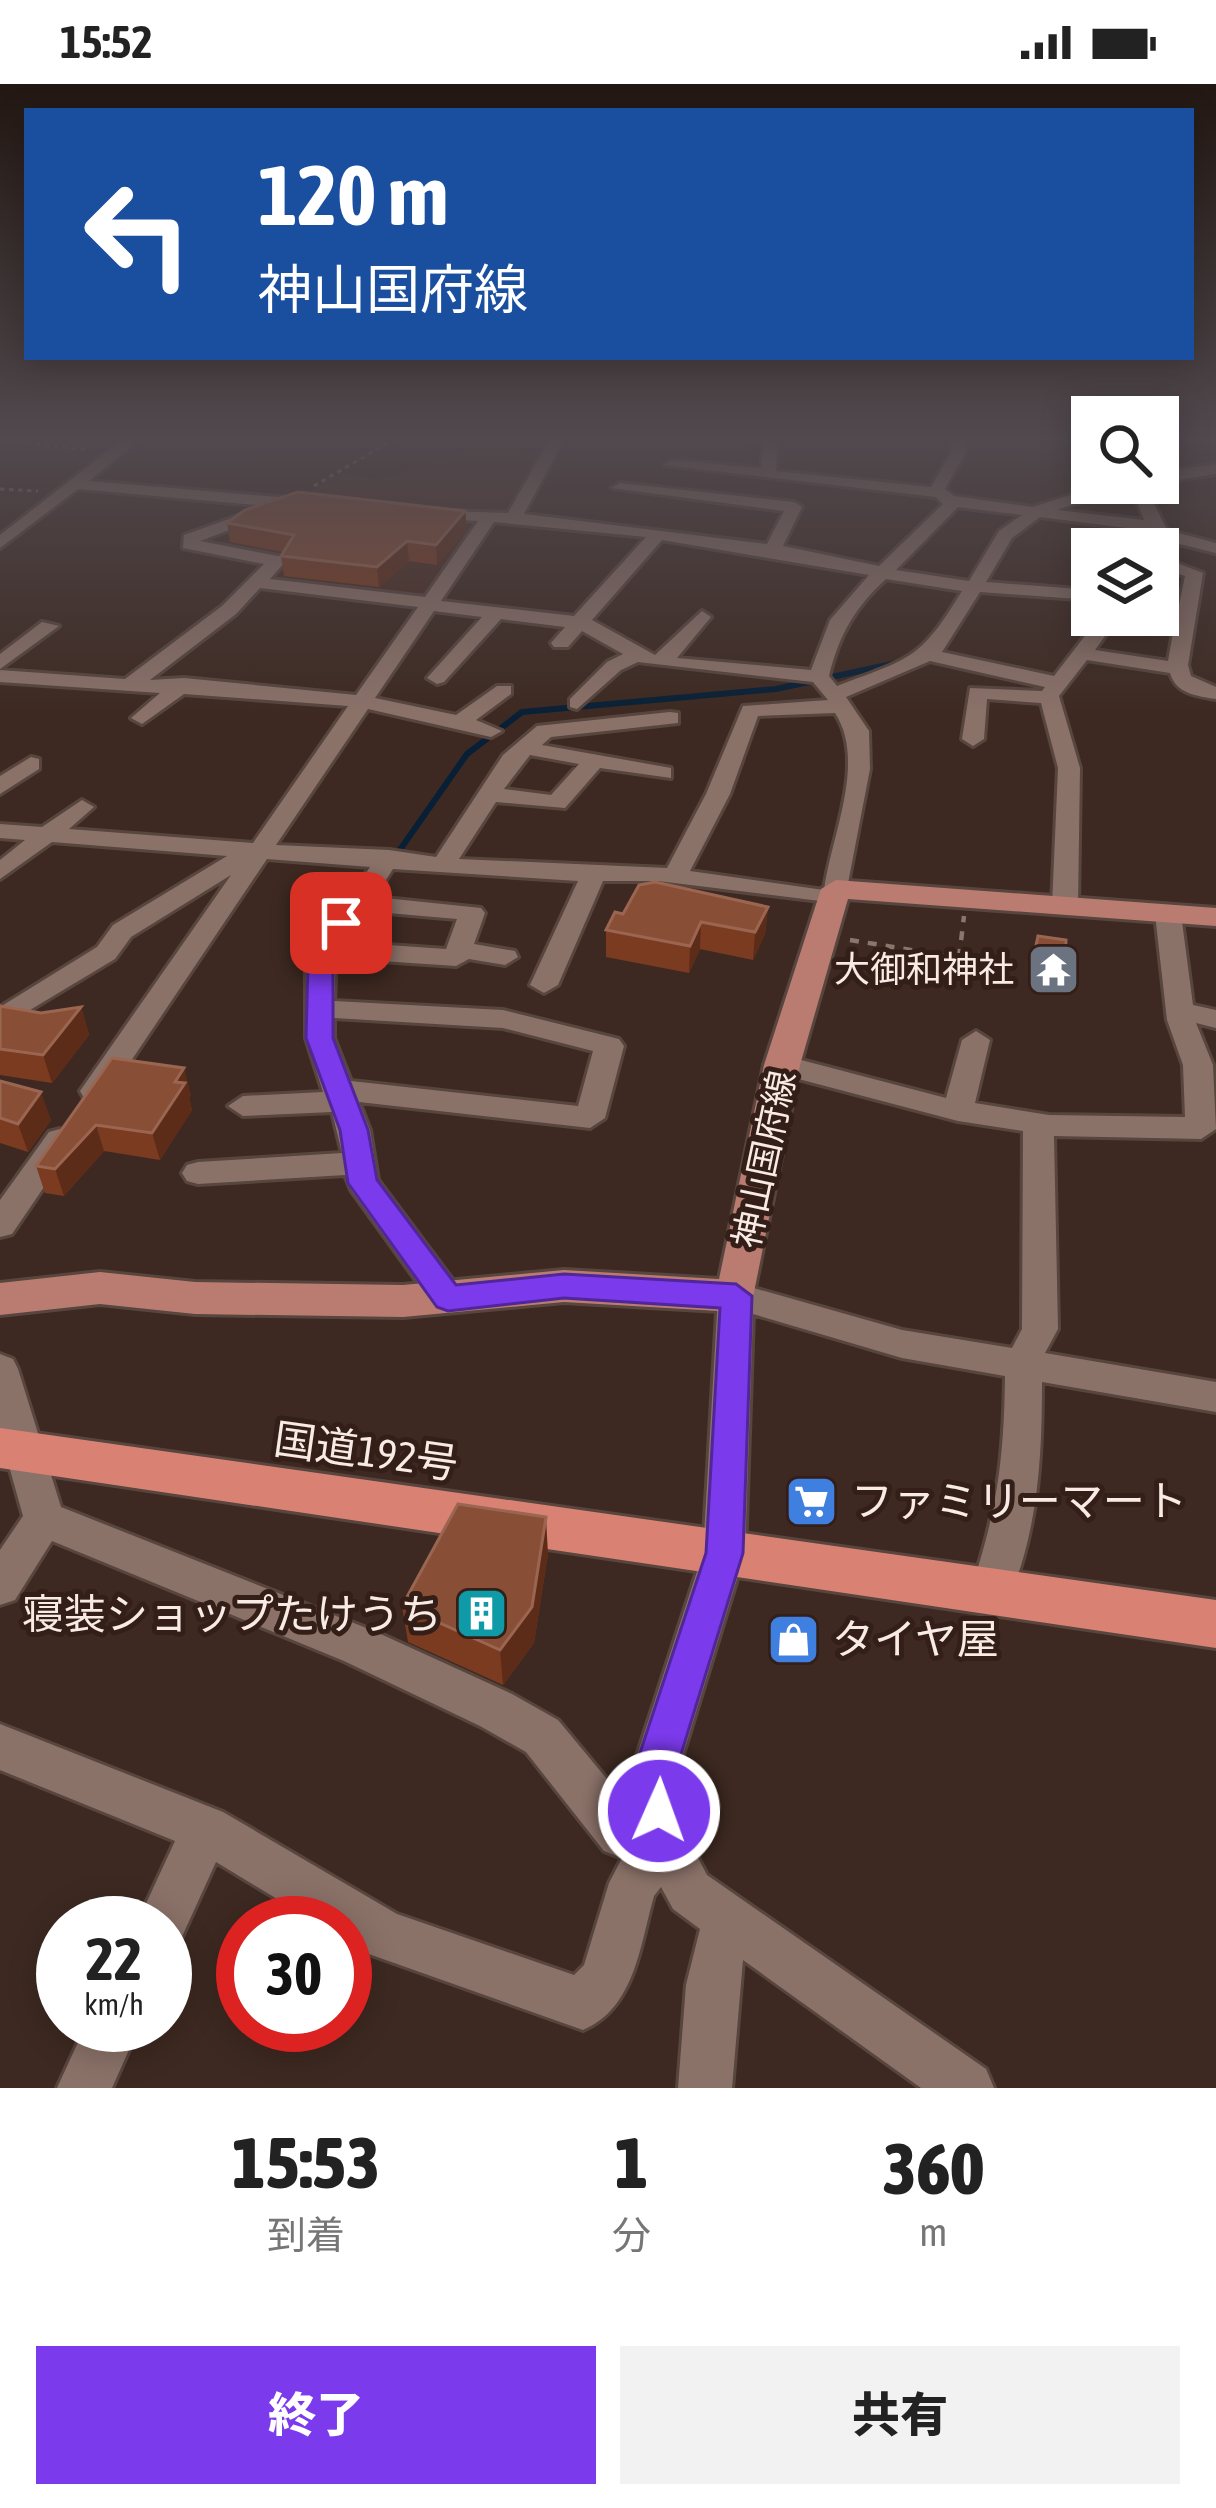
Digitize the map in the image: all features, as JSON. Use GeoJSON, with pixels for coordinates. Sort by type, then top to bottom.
{"type":"FeatureCollection","features":[{"type":"Feature","properties":{"kind":"highway","name":"国道192号"},"geometry":{"type":"LineString","coordinates":[[12,1449],[1216,1624]]}},
{"type":"Feature","properties":{"kind":"main road"},"geometry":{"type":"LineString","coordinates":[[835,894],[966,898],[1216,917]]}},
{"type":"Feature","properties":{"kind":"main road","name":"神山国府線"},"geometry":{"type":"LineString","coordinates":[[0,1299],[100,1288],[195,1298],[448,1298],[564,1286],[736,1296],[782,1065],[835,894]]}},
{"type":"Feature","properties":{"kind":"street"},"geometry":{"type":"LineString","coordinates":[[132,684],[229,610],[276,559],[189,544],[190,539],[214,531]]}},
{"type":"Feature","properties":{"kind":"street"},"geometry":{"type":"LineString","coordinates":[[0,1225],[480,531]]}},
{"type":"Feature","properties":{"kind":"street"},"geometry":{"type":"LineString","coordinates":[[623,531],[656,536]]}},
{"type":"Feature","properties":{"kind":"street"},"geometry":{"type":"LineString","coordinates":[[562,643],[656,536],[669,531]]}},
{"type":"Feature","properties":{"kind":"street"},"geometry":{"type":"LineString","coordinates":[[725,531],[773,550],[880,572],[1071,593]]}},
{"type":"Feature","properties":{"kind":"street"},"geometry":{"type":"LineString","coordinates":[[773,550],[783,531]]}},
{"type":"Feature","properties":{"kind":"street"},"geometry":{"type":"LineString","coordinates":[[0,831],[675,876],[835,894],[859,770],[859,730],[827,687],[832,625],[880,572],[929,531]]}},
{"type":"Feature","properties":{"kind":"street"},"geometry":{"type":"LineString","coordinates":[[675,876],[718,794],[750,710],[873,677],[927,654],[940,644],[1012,531]]}},
{"type":"Feature","properties":{"kind":"street"},"geometry":{"type":"LineString","coordinates":[[1179,538],[1216,548]]}},
{"type":"Feature","properties":{"kind":"street"},"geometry":{"type":"LineString","coordinates":[[1179,570],[1194,573],[1188,621],[1175,641],[1178,668],[1184,685],[1216,693]]}},
{"type":"Feature","properties":{"kind":"street"},"geometry":{"type":"LineString","coordinates":[[253,582],[583,623],[635,656],[827,687]]}},
{"type":"Feature","properties":{"kind":"street"},"geometry":{"type":"LineString","coordinates":[[437,678],[496,613]]}},
{"type":"Feature","properties":{"kind":"street"},"geometry":{"type":"LineString","coordinates":[[663,662],[702,616]]}},
{"type":"Feature","properties":{"kind":"street"},"geometry":{"type":"LineString","coordinates":[[1179,618],[1216,626]]}},
{"type":"Feature","properties":{"kind":"street"},"geometry":{"type":"LineString","coordinates":[[0,663],[49,626]]}},
{"type":"Feature","properties":{"kind":"street"},"geometry":{"type":"LineString","coordinates":[[1065,906],[1069,768],[1053,691],[1092,636]]}},
{"type":"Feature","properties":{"kind":"street"},"geometry":{"type":"LineString","coordinates":[[1078,652],[1178,668]]}},
{"type":"Feature","properties":{"kind":"street"},"geometry":{"type":"LineString","coordinates":[[927,654],[1053,691]]}},
{"type":"Feature","properties":{"kind":"street"},"geometry":{"type":"LineString","coordinates":[[577,704],[614,666],[635,656]]}},
{"type":"Feature","properties":{"kind":"street"},"geometry":{"type":"LineString","coordinates":[[0,676],[184,684],[361,701],[436,711],[491,731]]}},
{"type":"Feature","properties":{"kind":"street"},"geometry":{"type":"LineString","coordinates":[[0,700],[28,679]]}},
{"type":"Feature","properties":{"kind":"street"},"geometry":{"type":"LineString","coordinates":[[142,718],[184,684]]}},
{"type":"Feature","properties":{"kind":"street"},"geometry":{"type":"LineString","coordinates":[[461,722],[504,690]]}},
{"type":"Feature","properties":{"kind":"street"},"geometry":{"type":"LineString","coordinates":[[1004,726],[974,730],[977,692],[1053,691]]}},
{"type":"Feature","properties":{"kind":"street"},"geometry":{"type":"LineString","coordinates":[[445,862],[488,794],[545,731],[670,718]]}},
{"type":"Feature","properties":{"kind":"street"},"geometry":{"type":"LineString","coordinates":[[526,748],[663,773]]}},
{"type":"Feature","properties":{"kind":"street"},"geometry":{"type":"LineString","coordinates":[[488,794],[557,803],[594,760]]}},
{"type":"Feature","properties":{"kind":"street"},"geometry":{"type":"LineString","coordinates":[[0,787],[32,764]]}},
{"type":"Feature","properties":{"kind":"street"},"geometry":{"type":"LineString","coordinates":[[0,872],[82,807]]}},
{"type":"Feature","properties":{"kind":"street"},"geometry":{"type":"LineString","coordinates":[[3,1024],[106,953],[122,932],[257,849]]}},
{"type":"Feature","properties":{"kind":"street"},"geometry":{"type":"LineString","coordinates":[[388,857],[326,949],[320,1038],[362,1183],[448,1298]]}},
{"type":"Feature","properties":{"kind":"street"},"geometry":{"type":"LineString","coordinates":[[544,985],[594,873]]}},
{"type":"Feature","properties":{"kind":"street"},"geometry":{"type":"LineString","coordinates":[[326,949],[456,958],[472,913],[358,903]]}},
{"type":"Feature","properties":{"kind":"street"},"geometry":{"type":"LineString","coordinates":[[782,1065],[958,1111],[1038,1124],[1202,1128],[1198,1066],[1180,1010],[1168,914]]}},
{"type":"Feature","properties":{"kind":"street"},"geometry":{"type":"LineString","coordinates":[[459,949],[505,957]]}},
{"type":"Feature","properties":{"kind":"street"},"geometry":{"type":"LineString","coordinates":[[243,1106],[339,1095],[590,1118],[609,1046],[503,1019],[320,1009]]}},
{"type":"Feature","properties":{"kind":"street"},"geometry":{"type":"LineString","coordinates":[[1180,1010],[1216,1018]]}},
{"type":"Feature","properties":{"kind":"street"},"geometry":{"type":"LineString","coordinates":[[958,1111],[976,1040]]}},
{"type":"Feature","properties":{"kind":"street"},"geometry":{"type":"LineString","coordinates":[[991,1592],[1015,1516],[1023,1361],[1040,1329],[1038,1124]]}},
{"type":"Feature","properties":{"kind":"street"},"geometry":{"type":"LineString","coordinates":[[198,1173],[359,1163]]}},
{"type":"Feature","properties":{"kind":"street"},"geometry":{"type":"LineString","coordinates":[[968,2088],[690,1892],[665,1845],[653,1777],[724,1553],[736,1296],[902,1344],[1216,1397]]}},
{"type":"Feature","properties":{"kind":"street"},"geometry":{"type":"LineString","coordinates":[[0,1370],[12,1449],[44,1519],[359,1646],[496,1710],[542,1736],[621,1834],[665,1845]]}},
{"type":"Feature","properties":{"kind":"street"},"geometry":{"type":"LineString","coordinates":[[0,1586],[44,1519]]}},
{"type":"Feature","properties":{"kind":"street"},"geometry":{"type":"LineString","coordinates":[[0,1747],[206,1829],[384,1935],[583,2004],[605,1980],[633,1883],[665,1845]]}},
{"type":"Feature","properties":{"kind":"street"},"geometry":{"type":"LineString","coordinates":[[175,1896],[206,1829]]}},
{"type":"Feature","properties":{"kind":"street"},"geometry":{"type":"LineString","coordinates":[[705,2088],[712,1985],[727,1921]]}},
{"type":"Feature","properties":{"kind":"street"},"geometry":{"type":"LineString","coordinates":[[84,2088],[101,2052]]}},
{"type":"Feature","properties":{"kind":"path"},"geometry":{"type":"LineString","coordinates":[[959,958],[966,898]]}},
{"type":"Feature","properties":{"kind":"path"},"geometry":{"type":"LineString","coordinates":[[825,936],[1010,966]]}},
{"type":"Feature","properties":{"kind":"path"},"geometry":{"type":"LineString","coordinates":[[976,978],[978,961]]}},
{"type":"Feature","properties":{"kind":"shaded area"},"geometry":{"type":"Polygon","coordinates":[[[220,531],[476,531],[425,600],[264,579],[283,562],[196,543],[220,531]]]}},
{"type":"Feature","properties":{"kind":"building"},"geometry":{"type":"Polygon","coordinates":[[[269,531],[448,531],[436,545],[407,541],[377,567],[281,556],[294,535],[269,531]]]}},
{"type":"Feature","properties":{"kind":"building"},"geometry":{"type":"Polygon","coordinates":[[[655,882],[768,907],[755,932],[701,922],[690,946],[606,930],[615,912],[623,914],[639,885],[655,882]]]}},
{"type":"Feature","properties":{"kind":"building"},"geometry":{"type":"Polygon","coordinates":[[[1038,936],[1066,940],[1065,967],[1037,962],[1038,936]]]}},
{"type":"Feature","properties":{"kind":"building"},"geometry":{"type":"Polygon","coordinates":[[[0,1006],[41,1013],[81,1007],[43,1055],[0,1049],[0,1006]]]}},
{"type":"Feature","properties":{"kind":"building"},"geometry":{"type":"Polygon","coordinates":[[[112,1058],[184,1068],[175,1082],[185,1083],[152,1133],[96,1125],[55,1169],[36,1166],[112,1058]]]}},
{"type":"Feature","properties":{"kind":"building"},"geometry":{"type":"Polygon","coordinates":[[[0,1081],[41,1092],[18,1124],[0,1118],[0,1081]]]}},
{"type":"Feature","properties":{"kind":"building","name":"寝装ショップたけうち"},"geometry":{"type":"Polygon","coordinates":[[[458,1504],[546,1517],[532,1607],[500,1650],[402,1606],[458,1504]]]}},
{"type":"Feature","properties":{"kind":"waterway"},"geometry":{"type":"LineString","coordinates":[[397,854],[467,754],[522,712],[776,689],[901,662]]}},
{"type":"Feature","properties":{"kind":"waterway"},"geometry":{"type":"LineString","coordinates":[[317,951],[344,908]]}},
{"type":"Feature","properties":{"kind":"place","name":"大御和神社"},"geometry":{"type":"Point","coordinates":[1053,969]}},
{"type":"Feature","properties":{"kind":"place","name":"ファミリーマート"},"geometry":{"type":"Point","coordinates":[812,1501]}},
{"type":"Feature","properties":{"kind":"place","name":"寝装ショップたけうち"},"geometry":{"type":"Point","coordinates":[481,1614]}},
{"type":"Feature","properties":{"kind":"place","name":"タイヤ屋"},"geometry":{"type":"Point","coordinates":[793,1639]}},
{"type":"Feature","properties":{"kind":"route"},"geometry":{"type":"LineString","coordinates":[[341,923],[320,965],[320,1038],[354,1130],[362,1183],[448,1298],[564,1286],[736,1296],[724,1553],[653,1777],[659,1811]]}}]}
